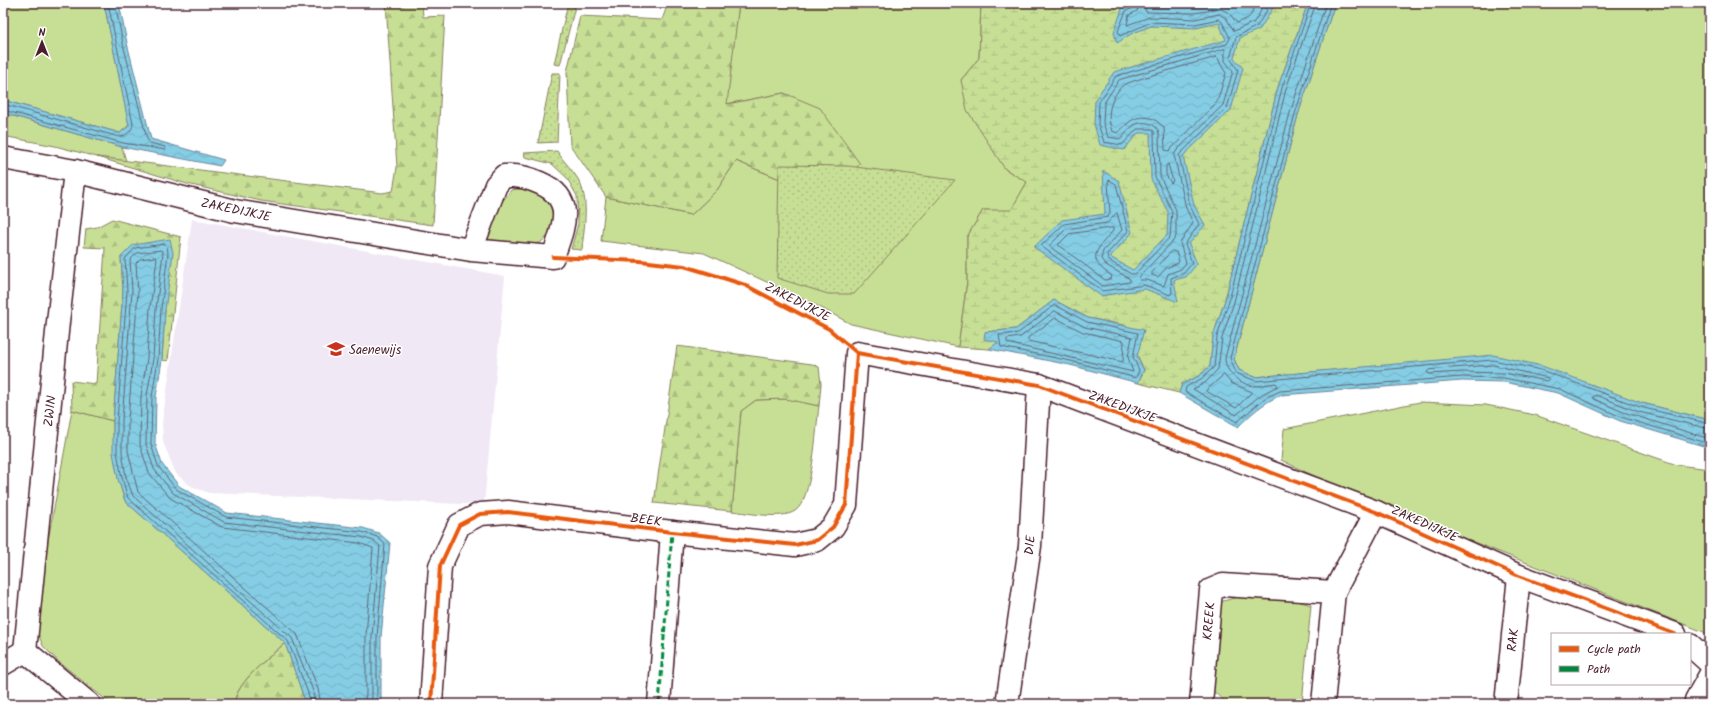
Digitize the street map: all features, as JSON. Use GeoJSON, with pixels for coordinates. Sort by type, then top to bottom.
{"type":"FeatureCollection","features":[{"type":"Feature","properties":{"kind":"street","name":"ZAKEDIJKJE"},"geometry":{"type":"LineString","coordinates":[[3,158],[75,171],[235,211],[471,250],[553,258],[565,213],[559,195],[549,187],[533,180],[514,176],[504,176],[496,185],[471,250]]}},
{"type":"Feature","properties":{"kind":"street","name":"ZWIN"},"geometry":{"type":"LineString","coordinates":[[25,651],[58,322],[75,171]]}},
{"type":"Feature","properties":{"kind":"street","name":"ZAKEDIJKJE"},"geometry":{"type":"LineString","coordinates":[[857,353],[1039,385],[1376,512],[1519,576],[1672,633]]}},
{"type":"Feature","properties":{"kind":"street","name":"BEEK"},"geometry":{"type":"LineString","coordinates":[[431,704],[440,566],[459,525],[480,514],[508,512],[795,545],[817,540],[833,527],[846,505],[857,353]]}},
{"type":"Feature","properties":{"kind":"street","name":"DIE"},"geometry":{"type":"LineString","coordinates":[[1007,704],[1030,546],[1039,385]]}},
{"type":"Feature","properties":{"kind":"street"},"geometry":{"type":"LineString","coordinates":[[1323,704],[1334,592],[1376,512]]}},
{"type":"Feature","properties":{"kind":"street","name":"BEEK"},"geometry":{"type":"LineString","coordinates":[[659,704],[672,532]]}},
{"type":"Feature","properties":{"kind":"street","name":"RAK"},"geometry":{"type":"LineString","coordinates":[[1506,704],[1519,576]]}},
{"type":"Feature","properties":{"kind":"street","name":"KREEK"},"geometry":{"type":"LineString","coordinates":[[1201,704],[1211,590],[1223,584],[1334,592]]}},
{"type":"Feature","properties":{"kind":"street"},"geometry":{"type":"LineString","coordinates":[[1691,646],[1710,663]]}},
{"type":"Feature","properties":{"kind":"street"},"geometry":{"type":"LineString","coordinates":[[3,664],[25,651],[89,704]]}},
{"type":"Feature","properties":{"kind":"street"},"geometry":{"type":"LineString","coordinates":[[1696,704],[1696,700],[1710,674]]}},
{"type":"Feature","properties":{"kind":"shaded area","name":"Saenewijs"},"geometry":{"type":"Polygon","coordinates":[[[192,219],[505,276],[484,505],[209,493],[191,486],[176,474],[163,442],[162,423],[192,219]]]}},
{"type":"Feature","properties":{"kind":"green space"},"geometry":{"type":"Polygon","coordinates":[[[3,3],[104,3],[129,125],[120,133],[3,100],[3,3]]]}},
{"type":"Feature","properties":{"kind":"green space"},"geometry":{"type":"Polygon","coordinates":[[[386,3],[422,3],[423,17],[445,16],[433,225],[261,201],[187,184],[97,157],[382,193],[393,191],[397,167],[386,3]]]}},
{"type":"Feature","properties":{"kind":"green space"},"geometry":{"type":"Polygon","coordinates":[[[568,3],[576,3],[560,65],[554,64],[568,3]]]}},
{"type":"Feature","properties":{"kind":"green space"},"geometry":{"type":"Polygon","coordinates":[[[668,3],[739,3],[727,104],[784,93],[820,108],[860,164],[824,197],[736,161],[717,190],[691,215],[606,197],[570,145],[567,72],[580,16],[662,20],[668,3]]]}},
{"type":"Feature","properties":{"kind":"green space"},"geometry":{"type":"Polygon","coordinates":[[[739,3],[981,3],[979,58],[961,80],[1005,169],[1027,182],[1011,211],[983,210],[967,237],[967,281],[958,347],[851,324],[812,303],[704,253],[601,241],[606,197],[691,215],[717,190],[736,161],[824,197],[784,93],[726,104],[739,3]]]}},
{"type":"Feature","properties":{"kind":"green space"},"geometry":{"type":"Polygon","coordinates":[[[981,3],[1308,3],[1278,87],[1225,300],[1213,336],[1210,366],[1199,376],[1182,384],[1179,393],[1138,383],[1144,370],[1124,325],[1088,318],[1054,300],[1016,329],[985,332],[999,342],[989,349],[958,347],[967,281],[967,237],[983,210],[1011,210],[1027,182],[1005,169],[967,110],[961,80],[979,58],[981,3]]]}},
{"type":"Feature","properties":{"kind":"green space"},"geometry":{"type":"Polygon","coordinates":[[[1335,3],[1710,3],[1710,420],[1642,403],[1493,356],[1255,377],[1239,370],[1234,359],[1298,115],[1335,3]]]}},
{"type":"Feature","properties":{"kind":"green space"},"geometry":{"type":"Polygon","coordinates":[[[552,73],[560,73],[557,142],[538,143],[552,73]]]}},
{"type":"Feature","properties":{"kind":"green space"},"geometry":{"type":"Polygon","coordinates":[[[3,113],[122,147],[126,161],[97,157],[55,146],[3,136],[3,113]]]}},
{"type":"Feature","properties":{"kind":"green space"},"geometry":{"type":"Polygon","coordinates":[[[557,151],[578,179],[582,187],[585,204],[585,223],[582,250],[571,249],[578,224],[577,196],[567,178],[552,164],[525,157],[524,153],[557,151]]]}},
{"type":"Feature","properties":{"kind":"green space"},"geometry":{"type":"Polygon","coordinates":[[[779,165],[848,166],[955,180],[854,294],[828,294],[777,278],[779,165]]]}},
{"type":"Feature","properties":{"kind":"green space"},"geometry":{"type":"Polygon","coordinates":[[[531,187],[553,202],[554,231],[540,243],[522,245],[484,239],[498,207],[511,190],[531,187]]]}},
{"type":"Feature","properties":{"kind":"green space"},"geometry":{"type":"Polygon","coordinates":[[[112,219],[181,237],[168,361],[162,360],[165,310],[133,245],[121,257],[123,291],[113,421],[72,410],[71,381],[96,384],[105,248],[84,247],[86,229],[97,227],[112,219]]]}},
{"type":"Feature","properties":{"kind":"green space"},"geometry":{"type":"Polygon","coordinates":[[[677,346],[812,364],[819,367],[821,384],[819,406],[786,399],[756,400],[741,411],[732,511],[654,503],[677,346]]]}},
{"type":"Feature","properties":{"kind":"green space"},"geometry":{"type":"Polygon","coordinates":[[[786,399],[819,406],[813,462],[806,493],[801,504],[795,511],[782,515],[764,515],[732,511],[741,411],[756,400],[786,399]]]}},
{"type":"Feature","properties":{"kind":"green space"},"geometry":{"type":"Polygon","coordinates":[[[1420,402],[1486,405],[1535,415],[1677,465],[1710,469],[1710,641],[1704,632],[1430,525],[1376,506],[1281,460],[1284,429],[1420,402]]]}},
{"type":"Feature","properties":{"kind":"green space"},"geometry":{"type":"Polygon","coordinates":[[[72,410],[113,421],[115,462],[125,501],[285,643],[254,670],[236,695],[234,704],[111,704],[59,662],[43,646],[37,631],[36,606],[72,410]]]}},
{"type":"Feature","properties":{"kind":"green space"},"geometry":{"type":"Polygon","coordinates":[[[1246,595],[1282,596],[1311,605],[1302,704],[1227,704],[1209,687],[1219,602],[1246,595]]]}},
{"type":"Feature","properties":{"kind":"green space"},"geometry":{"type":"Polygon","coordinates":[[[285,643],[306,704],[234,704],[236,695],[247,679],[285,643]]]}},
{"type":"Feature","properties":{"kind":"water"},"geometry":{"type":"Polygon","coordinates":[[[104,3],[119,3],[127,43],[151,139],[224,160],[220,166],[122,147],[3,113],[3,100],[120,133],[129,126],[104,3]]]}},
{"type":"Feature","properties":{"kind":"water"},"geometry":{"type":"Polygon","coordinates":[[[1144,3],[1266,3],[1273,8],[1260,29],[1240,38],[1234,58],[1243,68],[1231,110],[1183,156],[1194,205],[1205,225],[1189,244],[1197,264],[1186,277],[1174,280],[1178,302],[1145,289],[1101,296],[1034,247],[1062,220],[1105,214],[1103,171],[1119,181],[1132,233],[1110,257],[1133,270],[1167,235],[1168,212],[1151,179],[1150,133],[1138,133],[1124,150],[1100,145],[1094,124],[1095,100],[1114,72],[1226,40],[1219,23],[1196,28],[1151,26],[1131,34],[1117,43],[1114,32],[1123,6],[1144,3]]]}},
{"type":"Feature","properties":{"kind":"water"},"geometry":{"type":"Polygon","coordinates":[[[1308,3],[1335,3],[1298,115],[1234,359],[1239,370],[1255,377],[1493,355],[1542,366],[1642,403],[1710,420],[1710,448],[1620,421],[1558,393],[1504,382],[1462,381],[1281,395],[1258,409],[1238,427],[1179,393],[1182,384],[1199,376],[1210,366],[1213,336],[1225,300],[1278,87],[1308,3]]]}},
{"type":"Feature","properties":{"kind":"water"},"geometry":{"type":"Polygon","coordinates":[[[170,239],[173,253],[165,310],[162,360],[156,397],[155,443],[162,464],[179,486],[227,513],[363,528],[379,533],[390,543],[381,637],[381,698],[379,704],[306,704],[285,643],[125,501],[118,479],[113,453],[113,421],[123,291],[121,257],[133,245],[170,239]]]}},
{"type":"Feature","properties":{"kind":"water"},"geometry":{"type":"Polygon","coordinates":[[[1054,300],[1088,318],[1144,330],[1137,357],[1144,370],[1138,383],[1070,365],[989,349],[998,342],[984,339],[985,332],[1016,329],[1054,300]]]}},
{"type":"Feature","properties":{"kind":"marked path"},"geometry":{"type":"LineString","coordinates":[[659,704],[672,532]]}},
{"type":"Feature","properties":{"kind":"cycle path"},"geometry":{"type":"LineString","coordinates":[[553,257],[640,261],[684,266],[745,285],[829,329],[857,353],[1039,385],[1376,512],[1519,576],[1672,633]]}},
{"type":"Feature","properties":{"kind":"cycle path"},"geometry":{"type":"LineString","coordinates":[[431,704],[440,566],[459,525],[480,514],[508,512],[795,545],[817,540],[833,527],[846,505],[857,353]]}},
{"type":"Feature","properties":{"kind":"place","name":"Saenewijs"},"geometry":{"type":"Point","coordinates":[336,349]}}]}
